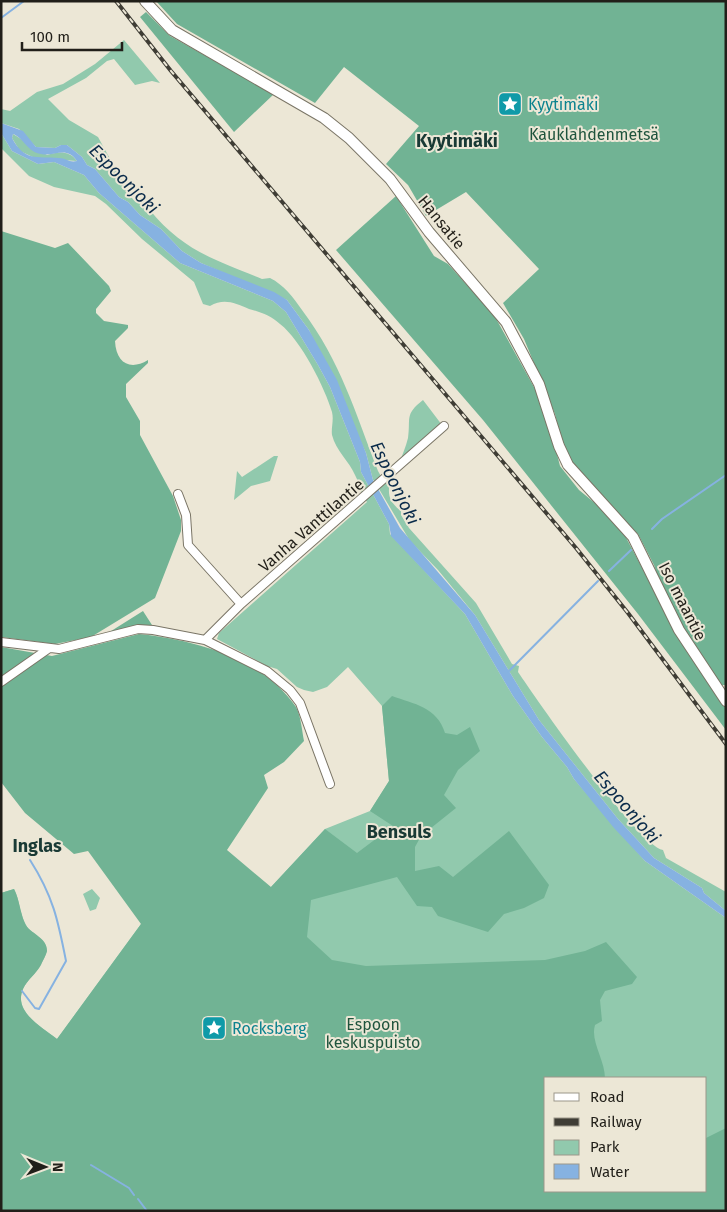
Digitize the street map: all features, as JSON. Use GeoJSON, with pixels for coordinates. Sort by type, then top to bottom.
{"type":"FeatureCollection","features":[{"type":"Feature","properties":{"kind":"main road","name":"Hansatie"},"geometry":{"type":"LineString","coordinates":[[145,1],[172,30],[324,118],[349,138],[390,179],[429,232],[506,322],[540,384],[559,446],[568,465],[633,536]]}},
{"type":"Feature","properties":{"kind":"main road","name":"Iso maantie"},"geometry":{"type":"LineString","coordinates":[[633,536],[679,630],[726,701]]}},
{"type":"Feature","properties":{"kind":"street","name":"Vanha Vanttilantie"},"geometry":{"type":"LineString","coordinates":[[205,640],[241,604],[368,495],[444,426]]}},
{"type":"Feature","properties":{"kind":"street"},"geometry":{"type":"LineString","coordinates":[[178,494],[186,515],[188,545],[241,604]]}},
{"type":"Feature","properties":{"kind":"street"},"geometry":{"type":"LineString","coordinates":[[1,642],[58,649],[138,629],[205,640],[267,671],[290,690],[300,703],[330,784]]}},
{"type":"Feature","properties":{"kind":"street"},"geometry":{"type":"LineString","coordinates":[[1,682],[48,649]]}},
{"type":"Feature","properties":{"kind":"green space","name":"Kauklahdenmetsä"},"geometry":{"type":"Polygon","coordinates":[[[156,1],[726,1],[726,685],[719,685],[692,646],[663,592],[654,565],[638,534],[576,473],[563,447],[555,414],[524,339],[503,303],[539,269],[466,192],[426,216],[408,185],[386,164],[419,126],[344,67],[315,103],[177,24],[156,1]]]}},
{"type":"Feature","properties":{"kind":"green space"},"geometry":{"type":"Polygon","coordinates":[[[146,12],[170,36],[274,94],[234,132],[140,17],[146,12]]]}},
{"type":"Feature","properties":{"kind":"green space"},"geometry":{"type":"Polygon","coordinates":[[[124,40],[160,83],[152,81],[135,85],[114,59],[107,61],[86,78],[48,99],[69,120],[98,137],[131,197],[136,202],[145,205],[174,235],[214,259],[262,279],[270,278],[288,292],[316,329],[337,368],[383,480],[376,482],[373,480],[366,453],[309,330],[287,300],[201,263],[182,251],[161,229],[140,215],[128,202],[119,197],[95,169],[87,165],[82,157],[67,145],[55,148],[36,147],[19,129],[1,123],[1,109],[10,111],[37,92],[63,84],[95,64],[124,40]]]}},
{"type":"Feature","properties":{"kind":"green space","name":"Espoon keskuspuisto"},"geometry":{"type":"Polygon","coordinates":[[[1,133],[12,151],[38,164],[54,162],[84,175],[99,193],[180,263],[273,301],[286,312],[330,387],[360,462],[361,472],[389,524],[390,534],[465,614],[513,696],[542,737],[567,767],[574,779],[645,861],[726,918],[726,1211],[1,1211],[1,893],[14,889],[26,925],[42,940],[46,947],[47,951],[44,958],[23,989],[21,997],[25,1012],[57,1039],[141,924],[271,887],[325,829],[370,811],[389,781],[382,706],[348,667],[327,687],[313,692],[297,687],[277,669],[267,666],[217,639],[219,633],[367,502],[357,479],[334,441],[332,435],[333,415],[329,402],[304,353],[288,331],[277,321],[258,311],[230,302],[220,302],[210,306],[203,304],[194,282],[142,239],[106,204],[95,196],[54,187],[29,176],[1,148],[1,133]]]}},
{"type":"Feature","properties":{"kind":"green space"},"geometry":{"type":"Polygon","coordinates":[[[13,134],[47,155],[64,153],[71,155],[77,161],[35,158],[20,151],[12,138],[13,134]]]}},
{"type":"Feature","properties":{"kind":"green space"},"geometry":{"type":"Polygon","coordinates":[[[396,196],[434,256],[448,264],[494,315],[545,407],[560,466],[579,490],[612,517],[622,530],[687,652],[726,707],[726,730],[638,614],[483,420],[336,250],[396,196]]]}},
{"type":"Feature","properties":{"kind":"green space"},"geometry":{"type":"Polygon","coordinates":[[[1,231],[55,248],[68,243],[109,286],[111,291],[96,309],[96,313],[104,321],[128,325],[128,328],[115,341],[121,360],[130,365],[135,365],[148,360],[148,363],[126,384],[126,397],[140,421],[140,435],[173,496],[181,520],[181,531],[155,598],[91,637],[55,644],[1,637],[1,231]]]}},
{"type":"Feature","properties":{"kind":"green space"},"geometry":{"type":"Polygon","coordinates":[[[423,400],[442,425],[399,464],[408,438],[411,413],[423,400]]]}},
{"type":"Feature","properties":{"kind":"green space"},"geometry":{"type":"Polygon","coordinates":[[[274,456],[278,456],[270,481],[251,486],[234,500],[237,471],[242,477],[274,456]]]}},
{"type":"Feature","properties":{"kind":"green space"},"geometry":{"type":"Polygon","coordinates":[[[391,478],[389,488],[391,500],[401,511],[401,515],[409,528],[476,603],[512,664],[519,666],[518,672],[588,770],[632,824],[650,842],[663,850],[666,858],[726,892],[726,911],[704,893],[702,888],[654,858],[618,819],[539,720],[475,615],[438,570],[410,541],[379,489],[391,478]]]}},
{"type":"Feature","properties":{"kind":"green space"},"geometry":{"type":"Polygon","coordinates":[[[143,611],[152,625],[138,625],[108,633],[143,611]]]}},
{"type":"Feature","properties":{"kind":"green space","name":"Espoon keskuspuisto"},"geometry":{"type":"Polygon","coordinates":[[[139,634],[160,637],[183,641],[226,654],[247,664],[282,690],[298,711],[304,741],[284,762],[264,775],[268,788],[227,850],[271,887],[325,829],[357,853],[393,826],[370,811],[389,781],[382,706],[392,696],[416,704],[431,712],[441,724],[445,733],[457,735],[470,727],[480,751],[458,770],[444,795],[456,808],[421,836],[415,847],[415,871],[439,866],[453,877],[509,831],[549,885],[544,898],[524,908],[504,914],[488,932],[438,916],[432,907],[417,906],[397,877],[311,900],[307,937],[332,960],[366,966],[545,960],[585,951],[606,942],[637,977],[632,984],[605,991],[600,1000],[602,1021],[595,1025],[594,1038],[603,1064],[605,1077],[544,1077],[544,1192],[707,1192],[707,1138],[726,1128],[726,1211],[1,1211],[1,893],[14,889],[28,928],[45,943],[47,953],[37,971],[23,989],[22,1005],[25,1012],[37,1024],[57,1039],[141,924],[88,851],[74,854],[25,813],[1,782],[1,647],[52,656],[139,634]]]}},
{"type":"Feature","properties":{"kind":"green space"},"geometry":{"type":"Polygon","coordinates":[[[92,889],[100,898],[96,909],[90,911],[83,894],[92,889]]]}},
{"type":"Feature","properties":{"kind":"water"},"geometry":{"type":"Polygon","coordinates":[[[1,123],[23,131],[36,147],[55,148],[67,145],[82,157],[87,165],[95,169],[119,197],[128,202],[140,215],[161,229],[182,251],[201,263],[274,292],[287,300],[309,330],[337,380],[366,453],[373,480],[400,528],[475,615],[539,720],[618,819],[654,858],[702,888],[704,893],[726,911],[726,918],[645,861],[614,828],[574,779],[513,696],[465,614],[391,536],[389,524],[361,472],[360,462],[330,387],[286,312],[273,301],[180,263],[99,193],[84,175],[54,162],[38,164],[12,151],[1,133],[1,123]],[[13,134],[12,138],[17,146],[27,154],[37,157],[77,161],[73,156],[64,153],[46,155],[36,153],[13,134]]]}},
{"type":"Feature","properties":{"kind":"waterway"},"geometry":{"type":"LineString","coordinates":[[1,18],[24,1]]}},
{"type":"Feature","properties":{"kind":"waterway"},"geometry":{"type":"LineString","coordinates":[[652,529],[662,519],[726,475]]}},
{"type":"Feature","properties":{"kind":"waterway"},"geometry":{"type":"LineString","coordinates":[[609,571],[631,550]]}},
{"type":"Feature","properties":{"kind":"waterway"},"geometry":{"type":"LineString","coordinates":[[508,672],[598,581]]}},
{"type":"Feature","properties":{"kind":"waterway"},"geometry":{"type":"LineString","coordinates":[[22,991],[35,1008],[39,1009],[66,961],[54,909],[44,885],[30,860]]}},
{"type":"Feature","properties":{"kind":"waterway"},"geometry":{"type":"LineString","coordinates":[[91,1165],[129,1188],[134,1195]]}},
{"type":"Feature","properties":{"kind":"waterway"},"geometry":{"type":"LineString","coordinates":[[138,1199],[147,1211]]}},
{"type":"Feature","properties":{"kind":"railway"},"geometry":{"type":"LineString","coordinates":[[116,1],[171,71],[576,548],[628,613],[726,744]]}},
{"type":"Feature","properties":{"kind":"place","name":"Kyytimäki"},"geometry":{"type":"Point","coordinates":[510,104]}},
{"type":"Feature","properties":{"kind":"place","name":"Rocksberg"},"geometry":{"type":"Point","coordinates":[214,1028]}},
{"type":"Feature","properties":{"kind":"district","name":"Kyytimäki"},"geometry":{"type":"Point","coordinates":[457,141]}},
{"type":"Feature","properties":{"kind":"district","name":"Bensuls"},"geometry":{"type":"Point","coordinates":[399,832]}},
{"type":"Feature","properties":{"kind":"district","name":"Inglas"},"geometry":{"type":"Point","coordinates":[37,846]}},
{"type":"Feature","properties":{"kind":"water label","name":"Espoonjoki"},"geometry":{"type":"Point","coordinates":[124,179]}},
{"type":"Feature","properties":{"kind":"water label","name":"Espoonjoki"},"geometry":{"type":"Point","coordinates":[395,483]}},
{"type":"Feature","properties":{"kind":"water label","name":"Espoonjoki"},"geometry":{"type":"Point","coordinates":[627,807]}}]}
